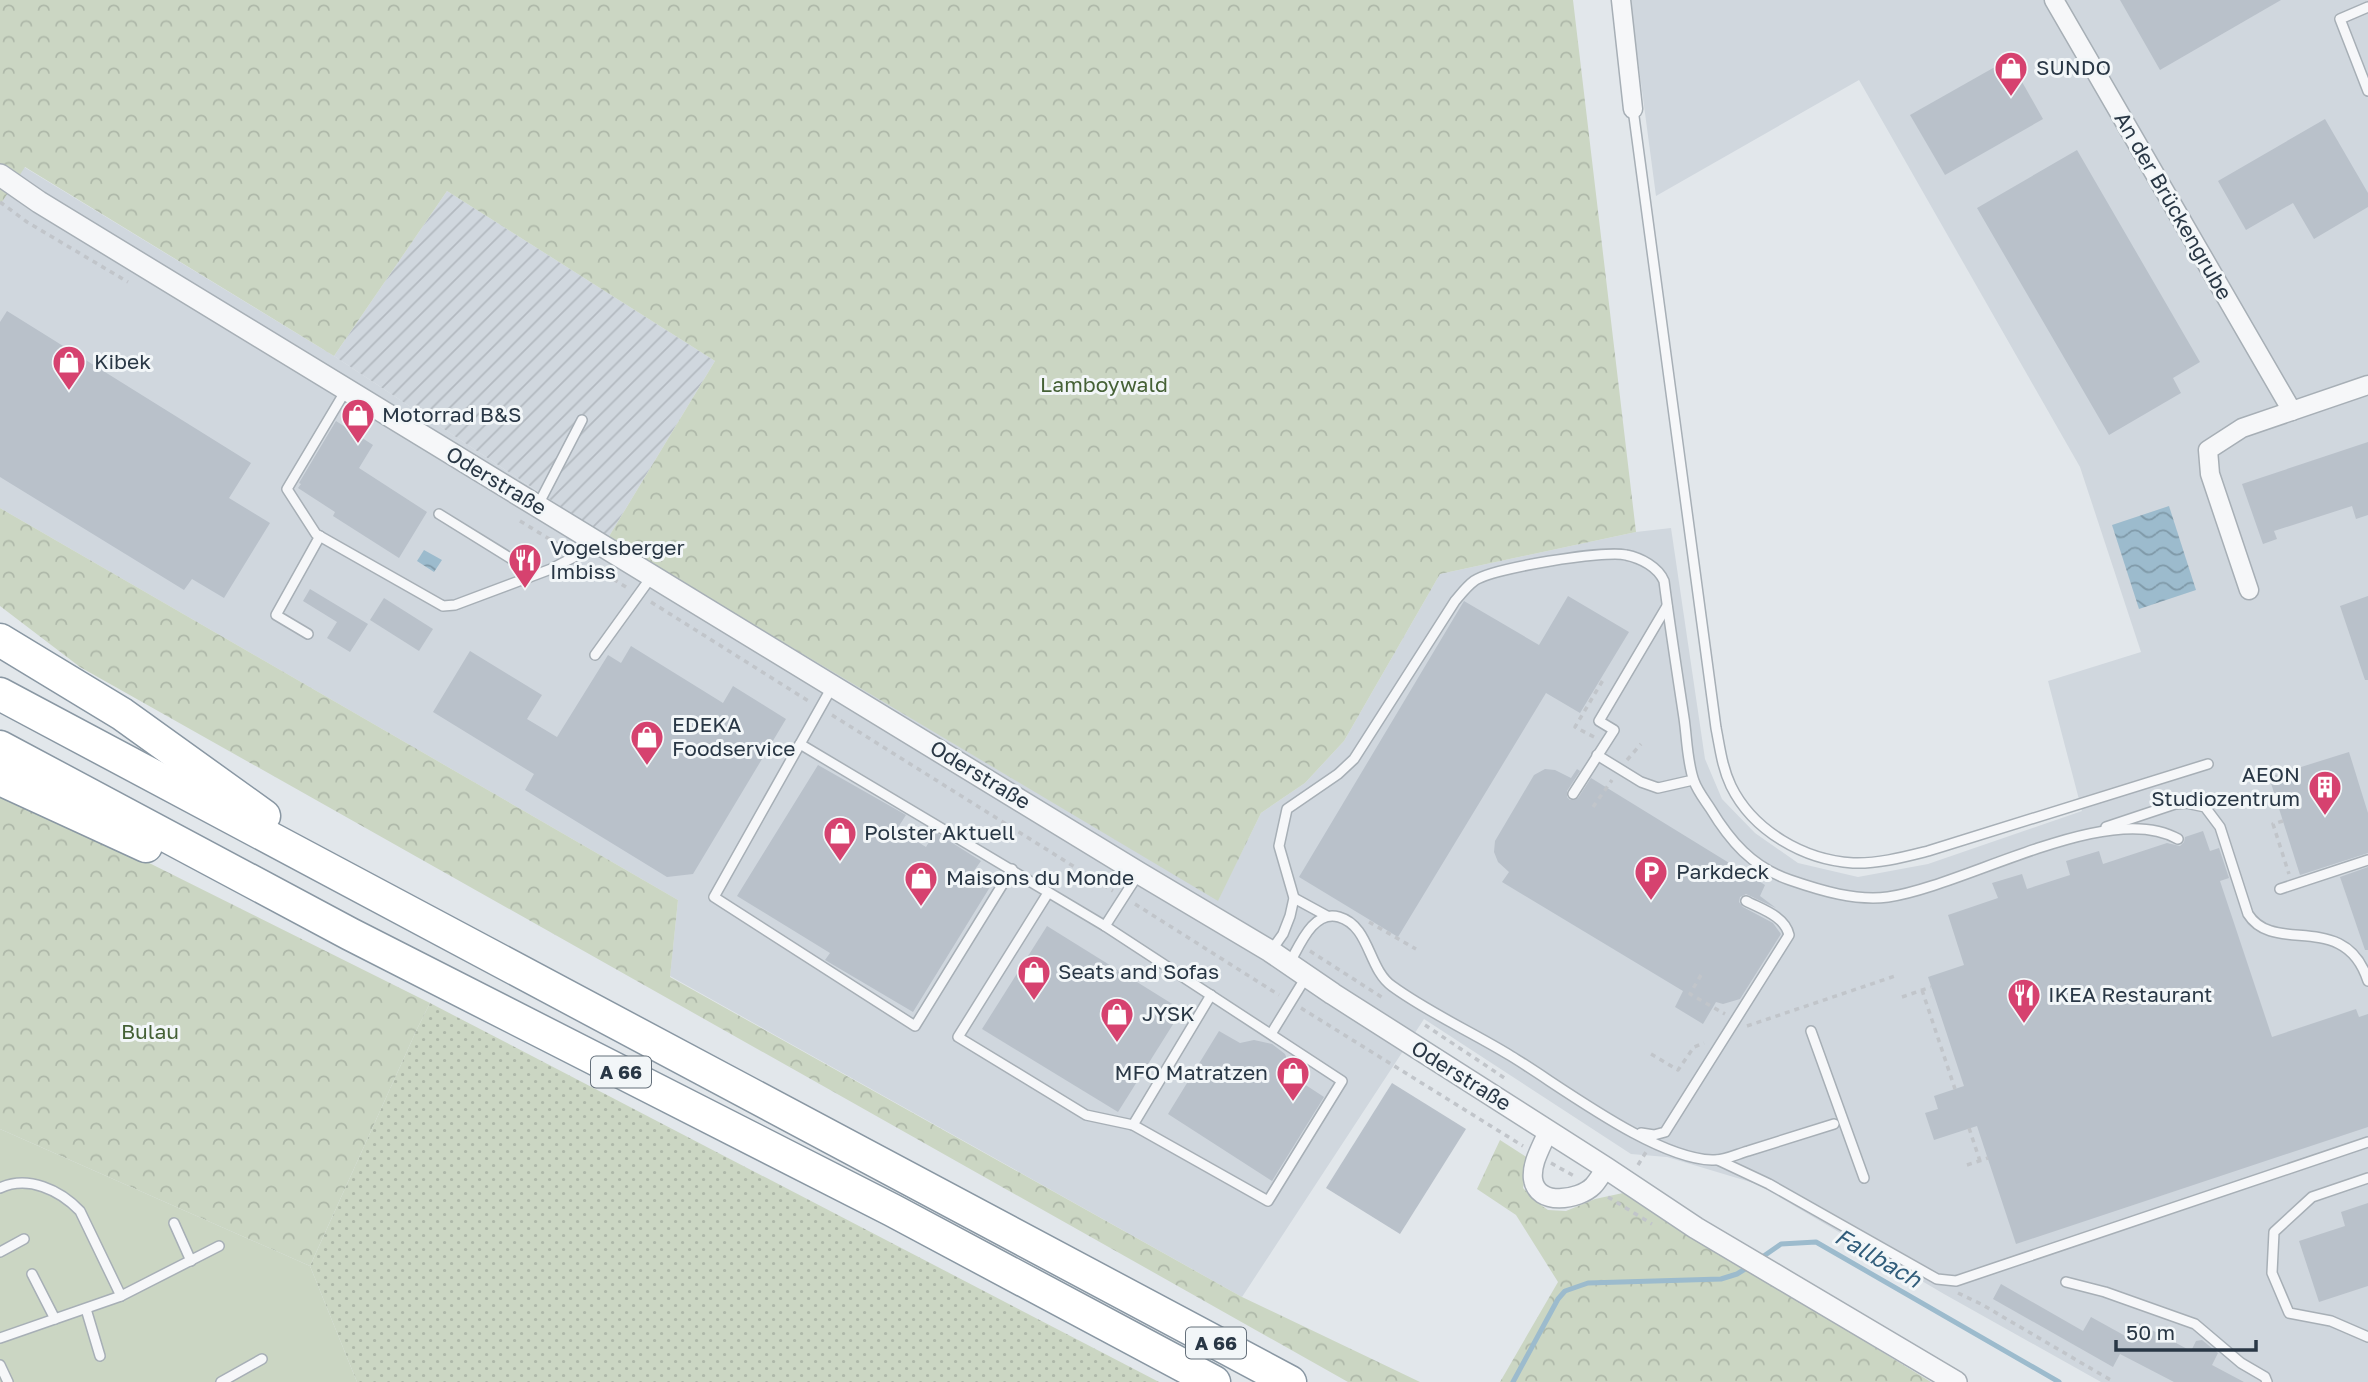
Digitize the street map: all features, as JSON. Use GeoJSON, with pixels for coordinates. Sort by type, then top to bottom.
{"type":"FeatureCollection","features":[{"type":"Feature","properties":{"kind":"highway"},"geometry":{"type":"LineString","coordinates":[[0,640],[122,714],[364,888]]}},
{"type":"Feature","properties":{"kind":"highway","name":"A 66"},"geometry":{"type":"LineString","coordinates":[[0,694],[1290,1382]]}},
{"type":"Feature","properties":{"kind":"highway","name":"A 66"},"geometry":{"type":"LineString","coordinates":[[0,747],[349,934],[892,1210],[1214,1382]]}},
{"type":"Feature","properties":{"kind":"highway"},"geometry":{"type":"LineString","coordinates":[[0,779],[101,827],[349,934]]}},
{"type":"Feature","properties":{"kind":"street"},"geometry":{"type":"LineString","coordinates":[[1621,0],[1633,109]]}},
{"type":"Feature","properties":{"kind":"street","name":"An der Brückengrube"},"geometry":{"type":"LineString","coordinates":[[2056,1],[2292,411]]}},
{"type":"Feature","properties":{"kind":"street","name":"Oderstraße"},"geometry":{"type":"LineString","coordinates":[[0,175],[346,390],[1270,951],[1719,1242],[1956,1382]]}},
{"type":"Feature","properties":{"kind":"street"},"geometry":{"type":"LineString","coordinates":[[2249,590],[2210,474],[2208,450],[2242,428],[2368,385]]}},
{"type":"Feature","properties":{"kind":"street"},"geometry":{"type":"LineString","coordinates":[[1548,1131],[1532,1176],[1542,1193],[1552,1198],[1573,1196],[1592,1187],[1606,1168]]}},
{"type":"Feature","properties":{"kind":"lane"},"geometry":{"type":"LineString","coordinates":[[2368,7],[2340,19],[2368,91]]}},
{"type":"Feature","properties":{"kind":"lane"},"geometry":{"type":"LineString","coordinates":[[1633,109],[1716,728],[1722,762],[1731,786],[1752,818],[1783,841],[1819,858],[1855,863],[1891,860],[1928,851],[2208,764]]}},
{"type":"Feature","properties":{"kind":"lane"},"geometry":{"type":"LineString","coordinates":[[346,390],[287,489],[320,536],[443,606],[454,605],[576,556],[590,538]]}},
{"type":"Feature","properties":{"kind":"lane"},"geometry":{"type":"LineString","coordinates":[[537,506],[582,420]]}},
{"type":"Feature","properties":{"kind":"lane"},"geometry":{"type":"LineString","coordinates":[[439,514],[536,574]]}},
{"type":"Feature","properties":{"kind":"lane"},"geometry":{"type":"LineString","coordinates":[[308,634],[276,615],[320,536]]}},
{"type":"Feature","properties":{"kind":"lane"},"geometry":{"type":"LineString","coordinates":[[1270,951],[1283,934],[1294,898],[1279,846],[1287,809],[1354,760],[1455,601],[1473,582],[1508,568],[1603,554],[1625,554],[1660,572],[1693,780],[1728,837],[1755,864],[1780,877],[1817,890],[1858,898],[1888,897],[1914,891],[2175,804],[2186,803],[2205,807],[2220,827],[2248,914],[2254,924],[2274,932],[2320,936],[2332,940],[2350,951],[2364,968],[2368,981]]}},
{"type":"Feature","properties":{"kind":"lane"},"geometry":{"type":"LineString","coordinates":[[595,654],[640,596],[652,576]]}},
{"type":"Feature","properties":{"kind":"lane"},"geometry":{"type":"LineString","coordinates":[[1573,794],[1614,730],[1599,721],[1667,606]]}},
{"type":"Feature","properties":{"kind":"lane"},"geometry":{"type":"LineString","coordinates":[[833,686],[714,897],[915,1026],[1012,869]]}},
{"type":"Feature","properties":{"kind":"lane"},"geometry":{"type":"LineString","coordinates":[[800,744],[1105,926],[1342,1081],[1268,1201],[1132,1125],[1086,1115],[958,1037],[1048,893]]}},
{"type":"Feature","properties":{"kind":"lane"},"geometry":{"type":"LineString","coordinates":[[1597,755],[1641,782],[1658,788],[1693,780]]}},
{"type":"Feature","properties":{"kind":"lane"},"geometry":{"type":"LineString","coordinates":[[2080,835],[2119,829],[2142,829],[2158,830],[2178,839]]}},
{"type":"Feature","properties":{"kind":"lane"},"geometry":{"type":"LineString","coordinates":[[2280,890],[2368,860]]}},
{"type":"Feature","properties":{"kind":"lane"},"geometry":{"type":"LineString","coordinates":[[1105,926],[1139,873]]}},
{"type":"Feature","properties":{"kind":"lane"},"geometry":{"type":"LineString","coordinates":[[1294,898],[1357,929],[1375,968],[1392,986],[1626,1128],[1671,1150],[1718,1160],[1769,1184],[1937,1279],[1947,1282],[2368,1142]]}},
{"type":"Feature","properties":{"kind":"lane"},"geometry":{"type":"LineString","coordinates":[[1626,1128],[1654,1135],[1665,1132],[1789,934],[1788,928],[1780,919],[1746,901]]}},
{"type":"Feature","properties":{"kind":"lane"},"geometry":{"type":"LineString","coordinates":[[1289,964],[1307,932],[1332,916]]}},
{"type":"Feature","properties":{"kind":"lane"},"geometry":{"type":"LineString","coordinates":[[1271,1034],[1307,976]]}},
{"type":"Feature","properties":{"kind":"lane"},"geometry":{"type":"LineString","coordinates":[[1132,1125],[1211,995]]}},
{"type":"Feature","properties":{"kind":"lane"},"geometry":{"type":"LineString","coordinates":[[1811,1031],[1864,1178]]}},
{"type":"Feature","properties":{"kind":"lane"},"geometry":{"type":"LineString","coordinates":[[1718,1160],[1834,1124]]}},
{"type":"Feature","properties":{"kind":"lane"},"geometry":{"type":"LineString","coordinates":[[2368,1178],[2312,1197],[2274,1232],[2272,1273],[2289,1313],[2331,1321],[2368,1337]]}},
{"type":"Feature","properties":{"kind":"lane"},"geometry":{"type":"LineString","coordinates":[[0,1188],[11,1182],[31,1183],[46,1187],[70,1200],[80,1211],[121,1296]]}},
{"type":"Feature","properties":{"kind":"lane"},"geometry":{"type":"LineString","coordinates":[[174,1223],[191,1261]]}},
{"type":"Feature","properties":{"kind":"lane"},"geometry":{"type":"LineString","coordinates":[[0,1252],[24,1239]]}},
{"type":"Feature","properties":{"kind":"lane"},"geometry":{"type":"LineString","coordinates":[[0,1338],[121,1296],[219,1246]]}},
{"type":"Feature","properties":{"kind":"lane"},"geometry":{"type":"LineString","coordinates":[[32,1274],[55,1319]]}},
{"type":"Feature","properties":{"kind":"lane"},"geometry":{"type":"LineString","coordinates":[[2066,1282],[2105,1292],[2195,1324],[2241,1363],[2265,1377],[2267,1382]]}},
{"type":"Feature","properties":{"kind":"lane"},"geometry":{"type":"LineString","coordinates":[[86,1309],[100,1356]]}},
{"type":"Feature","properties":{"kind":"lane"},"geometry":{"type":"LineString","coordinates":[[221,1382],[262,1359]]}},
{"type":"Feature","properties":{"kind":"lane"},"geometry":{"type":"LineString","coordinates":[[0,1365],[8,1382]]}},
{"type":"Feature","properties":{"kind":"path"},"geometry":{"type":"LineString","coordinates":[[0,202],[27,222],[134,285]]}},
{"type":"Feature","properties":{"kind":"path"},"geometry":{"type":"LineString","coordinates":[[519,520],[1658,1229]]}},
{"type":"Feature","properties":{"kind":"path"},"geometry":{"type":"LineString","coordinates":[[2283,821],[2273,824],[2292,886]]}},
{"type":"Feature","properties":{"kind":"path"},"geometry":{"type":"LineString","coordinates":[[1332,916],[1348,910],[1416,949]]}},
{"type":"Feature","properties":{"kind":"path"},"geometry":{"type":"LineString","coordinates":[[1700,975],[1690,994],[1747,1026],[1895,976]]}},
{"type":"Feature","properties":{"kind":"path"},"geometry":{"type":"LineString","coordinates":[[1902,997],[1931,987]]}},
{"type":"Feature","properties":{"kind":"path"},"geometry":{"type":"LineString","coordinates":[[1922,990],[1955,1089]]}},
{"type":"Feature","properties":{"kind":"path"},"geometry":{"type":"LineString","coordinates":[[1969,1128],[1980,1161]]}},
{"type":"Feature","properties":{"kind":"path"},"geometry":{"type":"LineString","coordinates":[[1968,1165],[1988,1158]]}},
{"type":"Feature","properties":{"kind":"path"},"geometry":{"type":"LineString","coordinates":[[1947,1282],[1959,1295],[1981,1304],[2114,1382]]}},
{"type":"Feature","properties":{"kind":"shaded area"},"geometry":{"type":"Polygon","coordinates":[[[1630,0],[2368,0],[2368,1382],[2101,1382],[1757,1184],[1667,1157],[1631,1154],[1424,1019],[1242,1297],[670,976],[678,900],[0,508],[0,205],[24,167],[334,356],[608,538],[1218,900],[1261,813],[1305,783],[1344,741],[1440,574],[1636,532],[1671,528],[1705,759],[1722,799],[1755,833],[1798,863],[1858,877],[1928,864],[2082,811],[2048,681],[2141,652],[2080,467],[1859,80],[1656,196],[1630,0]]]}},
{"type":"Feature","properties":{"kind":"shaded area"},"geometry":{"type":"Polygon","coordinates":[[[447,191],[715,361],[608,538],[334,356],[447,191]]]}},
{"type":"Feature","properties":{"kind":"green space","name":"Lamboywald"},"geometry":{"type":"Polygon","coordinates":[[[0,0],[1573,0],[1636,532],[1440,574],[1344,741],[1305,783],[1261,813],[1218,901],[608,538],[715,361],[447,191],[334,356],[25,167],[0,205],[0,0]]]}},
{"type":"Feature","properties":{"kind":"green space"},"geometry":{"type":"Polygon","coordinates":[[[0,508],[678,900],[670,977],[1242,1297],[1420,1382],[1348,1382],[80,667],[0,606],[0,508]]]}},
{"type":"Feature","properties":{"kind":"green space","name":"Bulau"},"geometry":{"type":"Polygon","coordinates":[[[0,795],[63,820],[430,1003],[310,1266],[0,1129],[0,795]]]}},
{"type":"Feature","properties":{"kind":"green space"},"geometry":{"type":"Polygon","coordinates":[[[430,1003],[1159,1382],[357,1382],[310,1266],[430,1003]]]}},
{"type":"Feature","properties":{"kind":"green space"},"geometry":{"type":"Polygon","coordinates":[[[0,1129],[310,1266],[357,1382],[0,1382],[0,1129]]]}},
{"type":"Feature","properties":{"kind":"green space"},"geometry":{"type":"Polygon","coordinates":[[[1500,1140],[1528,1158],[1523,1188],[1548,1210],[1566,1211],[1595,1199],[1623,1193],[1931,1382],[1500,1382],[1558,1282],[1516,1215],[1477,1189],[1500,1140]]]}},
{"type":"Feature","properties":{"kind":"water"},"geometry":{"type":"Polygon","coordinates":[[[2169,506],[2196,590],[2139,609],[2112,525],[2169,506]]]}},
{"type":"Feature","properties":{"kind":"water"},"geometry":{"type":"Polygon","coordinates":[[[424,550],[442,560],[434,572],[417,561],[424,550]]]}},
{"type":"Feature","properties":{"kind":"building"},"geometry":{"type":"Polygon","coordinates":[[[2120,0],[2281,0],[2160,70],[2120,0]]]}},
{"type":"Feature","properties":{"kind":"building"},"geometry":{"type":"Polygon","coordinates":[[[2009,59],[2043,119],[1945,175],[1910,115],[2009,59]]]}},
{"type":"Feature","properties":{"kind":"building"},"geometry":{"type":"Polygon","coordinates":[[[2325,119],[2368,193],[2368,207],[2314,239],[2293,203],[2246,230],[2218,181],[2325,119]]]}},
{"type":"Feature","properties":{"kind":"building"},"geometry":{"type":"Polygon","coordinates":[[[2077,150],[2200,362],[2173,378],[2181,393],[2109,435],[1977,208],[2077,150]]]}},
{"type":"Feature","properties":{"kind":"building","name":"Kibek"},"geometry":{"type":"Polygon","coordinates":[[[7,311],[251,463],[229,498],[270,523],[224,598],[192,579],[184,590],[0,477],[0,322],[7,311]]]}},
{"type":"Feature","properties":{"kind":"building"},"geometry":{"type":"Polygon","coordinates":[[[336,421],[373,445],[359,468],[427,512],[399,558],[333,516],[335,512],[298,488],[336,421]]]}},
{"type":"Feature","properties":{"kind":"building"},"geometry":{"type":"Polygon","coordinates":[[[2368,442],[2368,515],[2356,519],[2352,506],[2274,531],[2277,539],[2263,544],[2242,484],[2368,442]]]}},
{"type":"Feature","properties":{"kind":"building"},"geometry":{"type":"Polygon","coordinates":[[[310,589],[368,624],[350,652],[327,638],[337,622],[303,601],[310,589]]]}},
{"type":"Feature","properties":{"kind":"building"},"geometry":{"type":"Polygon","coordinates":[[[1568,596],[1629,632],[1580,713],[1546,693],[1398,937],[1299,877],[1464,601],[1539,645],[1568,596]]]}},
{"type":"Feature","properties":{"kind":"building"},"geometry":{"type":"Polygon","coordinates":[[[2368,596],[2368,680],[2365,680],[2340,606],[2368,596]]]}},
{"type":"Feature","properties":{"kind":"building"},"geometry":{"type":"Polygon","coordinates":[[[384,598],[433,629],[419,651],[370,620],[384,598]]]}},
{"type":"Feature","properties":{"kind":"building","name":"EDEKA Foodservice"},"geometry":{"type":"Polygon","coordinates":[[[631,646],[723,703],[733,686],[786,719],[693,874],[667,877],[525,790],[534,774],[433,712],[470,651],[542,695],[527,719],[557,737],[608,655],[621,663],[631,646]]]}},
{"type":"Feature","properties":{"kind":"building","name":"AEON Studiozentrum"},"geometry":{"type":"Polygon","coordinates":[[[2349,752],[2368,813],[2368,853],[2300,875],[2269,777],[2349,752]]]}},
{"type":"Feature","properties":{"kind":"building"},"geometry":{"type":"Polygon","coordinates":[[[818,765],[906,815],[897,829],[926,847],[935,832],[981,861],[971,875],[990,887],[913,1012],[825,960],[830,953],[737,896],[818,765]]]}},
{"type":"Feature","properties":{"kind":"building","name":"Parkdeck"},"geometry":{"type":"Polygon","coordinates":[[[1545,769],[1555,770],[1571,778],[1577,769],[1580,771],[1567,791],[1570,800],[1578,798],[1591,778],[1765,885],[1760,896],[1776,908],[1746,894],[1740,897],[1739,902],[1743,907],[1773,923],[1781,934],[1740,999],[1723,1004],[1716,1002],[1703,1024],[1675,1007],[1683,991],[1502,882],[1509,872],[1498,862],[1494,852],[1495,841],[1534,775],[1545,769]]]}},
{"type":"Feature","properties":{"kind":"building"},"geometry":{"type":"Polygon","coordinates":[[[2203,831],[2210,851],[2219,848],[2229,878],[2220,881],[2272,1037],[2356,1009],[2359,1017],[2368,1014],[2368,1127],[2016,1244],[1977,1126],[1934,1140],[1925,1113],[1938,1109],[1934,1096],[1964,1086],[1928,977],[1964,965],[1948,915],[1998,898],[1992,883],[2022,874],[2027,889],[2070,875],[2066,861],[2099,851],[2103,864],[2167,843],[2180,846],[2185,837],[2203,831]]]}},
{"type":"Feature","properties":{"kind":"building"},"geometry":{"type":"Polygon","coordinates":[[[2368,867],[2368,950],[2365,950],[2340,877],[2368,867]]]}},
{"type":"Feature","properties":{"kind":"building"},"geometry":{"type":"Polygon","coordinates":[[[1047,926],[1182,1010],[1118,1112],[982,1029],[1047,926]]]}},
{"type":"Feature","properties":{"kind":"building"},"geometry":{"type":"Polygon","coordinates":[[[1219,1031],[1240,1043],[1254,1040],[1272,1044],[1285,1054],[1292,1076],[1324,1097],[1272,1181],[1168,1114],[1219,1031]]]}},
{"type":"Feature","properties":{"kind":"building"},"geometry":{"type":"Polygon","coordinates":[[[1392,1083],[1466,1129],[1400,1234],[1326,1188],[1392,1083]]]}},
{"type":"Feature","properties":{"kind":"building"},"geometry":{"type":"Polygon","coordinates":[[[2368,1203],[2368,1286],[2319,1302],[2299,1241],[2345,1226],[2341,1212],[2368,1203]]]}},
{"type":"Feature","properties":{"kind":"building"},"geometry":{"type":"Polygon","coordinates":[[[2001,1284],[2083,1331],[2091,1317],[2129,1338],[2137,1322],[2191,1351],[2196,1341],[2202,1340],[2218,1353],[2212,1365],[2244,1382],[2174,1382],[2120,1354],[2113,1367],[1993,1299],[2001,1284]]]}},
{"type":"Feature","properties":{"kind":"waterway","name":"Fallbach"},"geometry":{"type":"LineString","coordinates":[[1758,1260],[1781,1244],[1816,1242],[2059,1382]]}},
{"type":"Feature","properties":{"kind":"waterway","name":"Fallbach"},"geometry":{"type":"LineString","coordinates":[[1513,1382],[1558,1299],[1565,1291],[1588,1283],[1721,1279],[1750,1266]]}},
{"type":"Feature","properties":{"kind":"place","name":"SUNDO"},"geometry":{"type":"Point","coordinates":[2011,98]}},
{"type":"Feature","properties":{"kind":"place","name":"Kibek"},"geometry":{"type":"Point","coordinates":[69,392]}},
{"type":"Feature","properties":{"kind":"place","name":"Motorrad B&S"},"geometry":{"type":"Point","coordinates":[358,445]}},
{"type":"Feature","properties":{"kind":"place","name":"Vogelsberger Imbiss"},"geometry":{"type":"Point","coordinates":[525,590]}},
{"type":"Feature","properties":{"kind":"place","name":"EDEKA Foodservice"},"geometry":{"type":"Point","coordinates":[647,767]}},
{"type":"Feature","properties":{"kind":"place","name":"AEON Studiozentrum"},"geometry":{"type":"Point","coordinates":[2325,817]}},
{"type":"Feature","properties":{"kind":"place","name":"Polster Aktuell"},"geometry":{"type":"Point","coordinates":[840,863]}},
{"type":"Feature","properties":{"kind":"place","name":"Parkdeck"},"geometry":{"type":"Point","coordinates":[1651,902]}},
{"type":"Feature","properties":{"kind":"place","name":"Maisons du Monde"},"geometry":{"type":"Point","coordinates":[921,908]}},
{"type":"Feature","properties":{"kind":"place","name":"Seats and Sofas"},"geometry":{"type":"Point","coordinates":[1034,1002]}},
{"type":"Feature","properties":{"kind":"place","name":"IKEA Restaurant"},"geometry":{"type":"Point","coordinates":[2024,1025]}},
{"type":"Feature","properties":{"kind":"place","name":"JYSK"},"geometry":{"type":"Point","coordinates":[1117,1044]}},
{"type":"Feature","properties":{"kind":"place","name":"MFO Matratzen"},"geometry":{"type":"Point","coordinates":[1293,1103]}}]}
